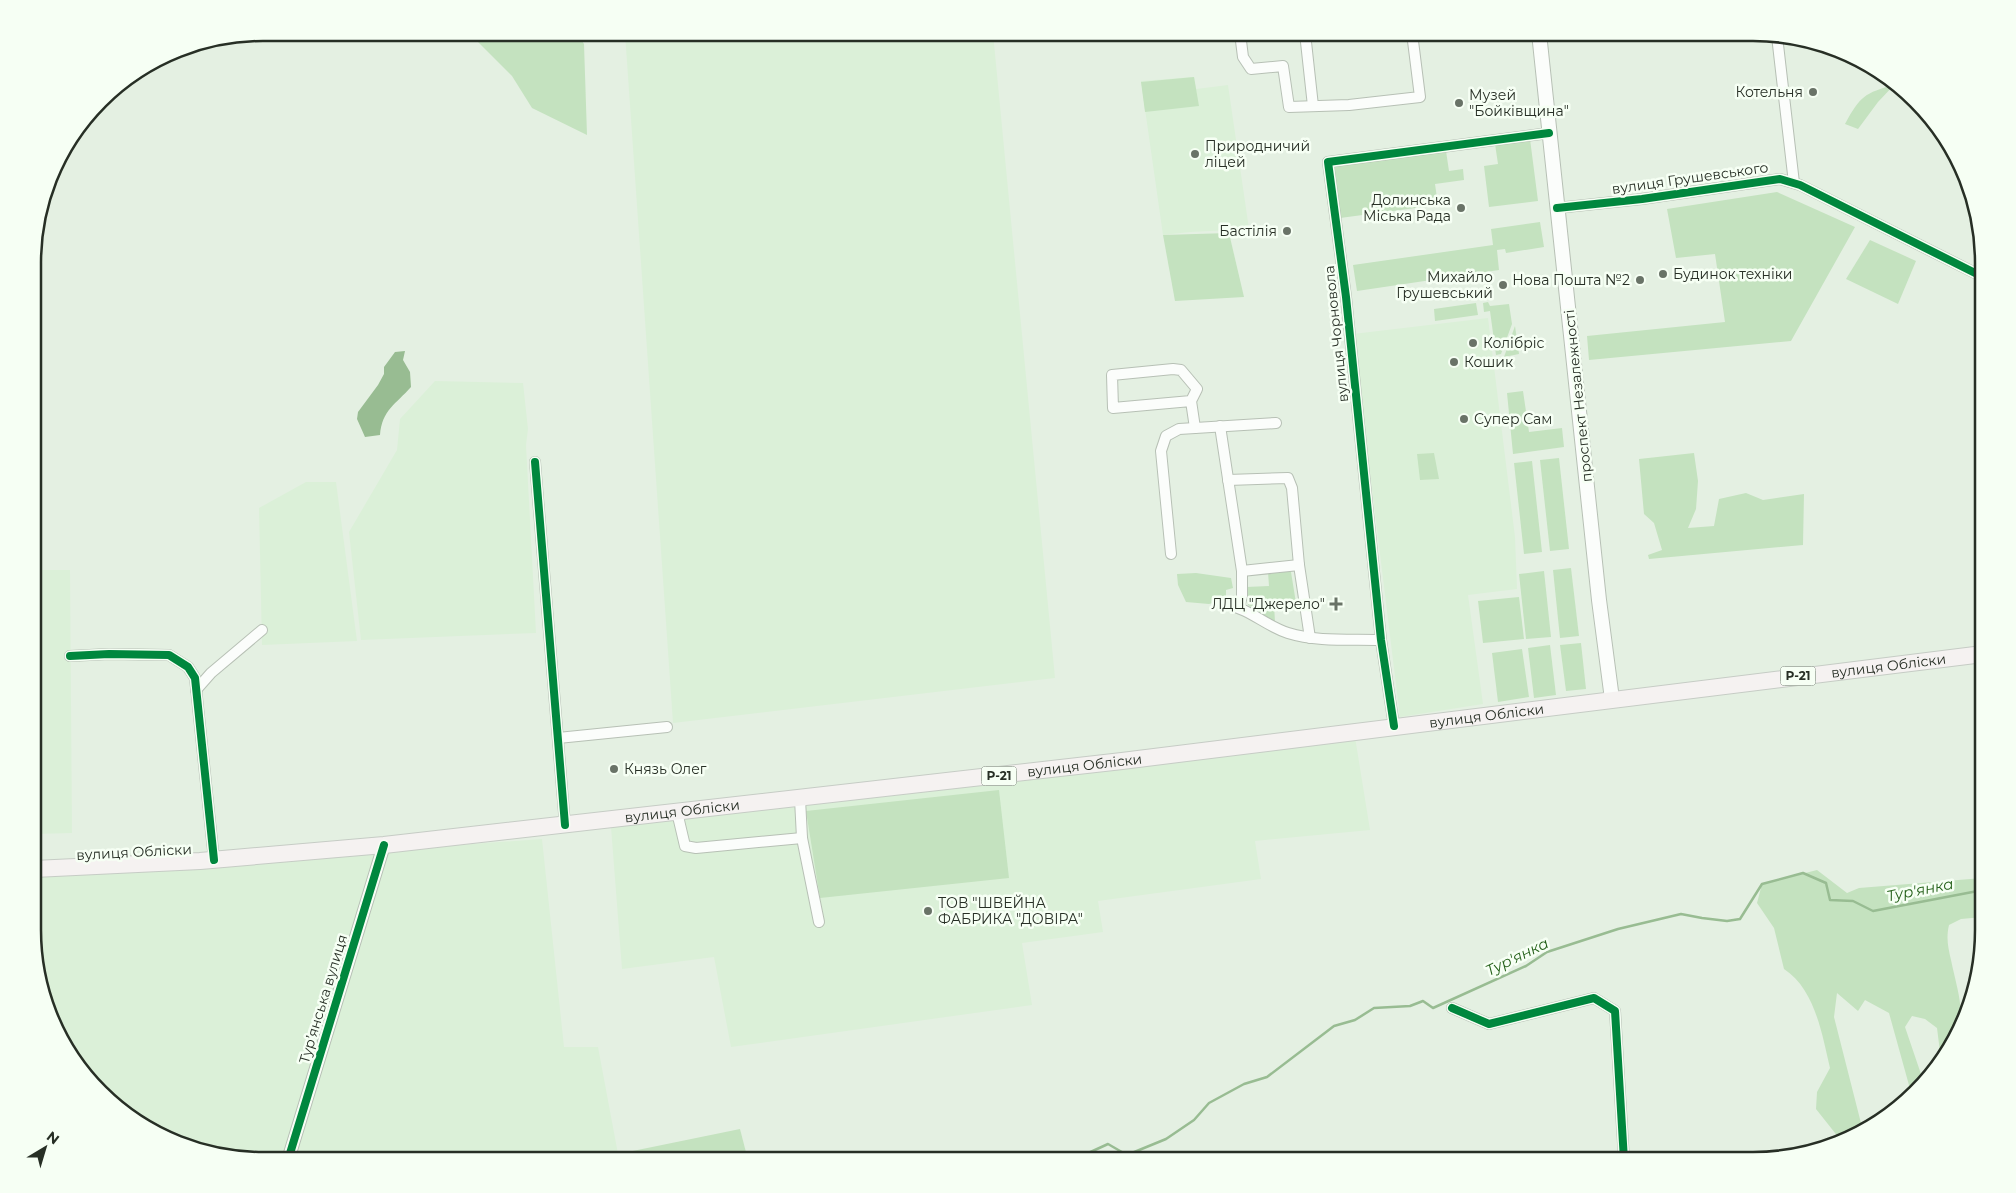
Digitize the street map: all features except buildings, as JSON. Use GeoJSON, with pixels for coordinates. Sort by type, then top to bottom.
{"type":"FeatureCollection","features":[{"type":"Feature","properties":{"kind":"main road","name":"проспект Незалежності"},"geometry":{"type":"LineString","coordinates":[[1540,41],[1612,699]]}},
{"type":"Feature","properties":{"kind":"main road","name":"вулиця Обліски"},"geometry":{"type":"LineString","coordinates":[[41,869],[214,860],[384,845],[566,825],[1122,761],[1975,655]]}},
{"type":"Feature","properties":{"kind":"street"},"geometry":{"type":"LineString","coordinates":[[1241,41],[1243,58],[1251,69],[1284,66],[1289,107],[1349,105],[1420,97],[1413,41]]}},
{"type":"Feature","properties":{"kind":"street"},"geometry":{"type":"LineString","coordinates":[[1306,41],[1313,106]]}},
{"type":"Feature","properties":{"kind":"street"},"geometry":{"type":"LineString","coordinates":[[1778,43],[1794,183]]}},
{"type":"Feature","properties":{"kind":"street","name":"вулиця Чорновола"},"geometry":{"type":"LineString","coordinates":[[1394,726],[1381,640],[1346,297],[1328,162],[1549,133]]}},
{"type":"Feature","properties":{"kind":"street","name":"вулиця Грушевського"},"geometry":{"type":"LineString","coordinates":[[1557,208],[1642,199],[1753,181],[1780,179],[1794,183],[1975,273]]}},
{"type":"Feature","properties":{"kind":"street"},"geometry":{"type":"LineString","coordinates":[[1191,401],[1113,408],[1112,375],[1173,369],[1181,370],[1197,389],[1191,401],[1195,428]]}},
{"type":"Feature","properties":{"kind":"street"},"geometry":{"type":"LineString","coordinates":[[1172,554],[1161,445],[1170,432],[1179,429],[1276,423]]}},
{"type":"Feature","properties":{"kind":"street"},"geometry":{"type":"LineString","coordinates":[[1220,426],[1242,571],[1242,596],[1239,607]]}},
{"type":"Feature","properties":{"kind":"street"},"geometry":{"type":"LineString","coordinates":[[535,462],[566,825]]}},
{"type":"Feature","properties":{"kind":"street"},"geometry":{"type":"LineString","coordinates":[[1228,480],[1288,478],[1292,488],[1299,565],[1310,638]]}},
{"type":"Feature","properties":{"kind":"street"},"geometry":{"type":"LineString","coordinates":[[1242,571],[1299,565]]}},
{"type":"Feature","properties":{"kind":"street"},"geometry":{"type":"LineString","coordinates":[[1225,604],[1239,607],[1286,633],[1310,638],[1381,640]]}},
{"type":"Feature","properties":{"kind":"street"},"geometry":{"type":"LineString","coordinates":[[196,690],[211,673],[262,630]]}},
{"type":"Feature","properties":{"kind":"street"},"geometry":{"type":"LineString","coordinates":[[70,656],[109,654],[169,655],[188,667],[195,678],[214,860]]}},
{"type":"Feature","properties":{"kind":"street"},"geometry":{"type":"LineString","coordinates":[[558,738],[667,727]]}},
{"type":"Feature","properties":{"kind":"street"},"geometry":{"type":"LineString","coordinates":[[800,799],[802,838],[819,922]]}},
{"type":"Feature","properties":{"kind":"street"},"geometry":{"type":"LineString","coordinates":[[677,812],[685,846],[696,848],[802,838]]}},
{"type":"Feature","properties":{"kind":"street","name":"Турʼянська вулиця"},"geometry":{"type":"LineString","coordinates":[[290,1152],[384,845]]}},
{"type":"Feature","properties":{"kind":"street"},"geometry":{"type":"LineString","coordinates":[[1452,1008],[1489,1024],[1594,998],[1615,1011],[1624,1152]]}},
{"type":"Feature","properties":{"kind":"shaded area"},"geometry":{"type":"Polygon","coordinates":[[[477,41],[582,41],[584,44],[587,135],[532,108],[512,76],[477,41]]]}},
{"type":"Feature","properties":{"kind":"shaded area"},"geometry":{"type":"Polygon","coordinates":[[[626,41],[994,41],[1055,678],[673,723],[626,41]]]}},
{"type":"Feature","properties":{"kind":"shaded area","name":"Природничий ліцей"},"geometry":{"type":"Polygon","coordinates":[[[1194,77],[1196,89],[1228,85],[1249,229],[1163,235],[1141,81],[1194,77]]]}},
{"type":"Feature","properties":{"kind":"shaded area"},"geometry":{"type":"Polygon","coordinates":[[[1194,77],[1199,106],[1145,112],[1141,82],[1194,77]]]}},
{"type":"Feature","properties":{"kind":"shaded area"},"geometry":{"type":"Polygon","coordinates":[[[1887,86],[1890,89],[1858,129],[1845,124],[1860,101],[1876,90],[1887,86]]]}},
{"type":"Feature","properties":{"kind":"shaded area"},"geometry":{"type":"Polygon","coordinates":[[[1530,139],[1538,201],[1489,207],[1484,166],[1498,164],[1495,144],[1530,139]]]}},
{"type":"Feature","properties":{"kind":"shaded area"},"geometry":{"type":"Polygon","coordinates":[[[1446,151],[1449,171],[1463,169],[1464,180],[1435,184],[1438,205],[1340,218],[1333,166],[1446,151]]]}},
{"type":"Feature","properties":{"kind":"shaded area"},"geometry":{"type":"Polygon","coordinates":[[[1777,192],[1855,227],[1791,341],[1589,360],[1587,336],[1725,322],[1715,254],[1676,258],[1667,209],[1777,192]]]}},
{"type":"Feature","properties":{"kind":"shaded area"},"geometry":{"type":"Polygon","coordinates":[[[1540,222],[1544,247],[1506,253],[1505,249],[1497,250],[1499,270],[1357,291],[1353,265],[1493,245],[1491,229],[1540,222]]]}},
{"type":"Feature","properties":{"kind":"shaded area"},"geometry":{"type":"Polygon","coordinates":[[[1229,233],[1244,297],[1175,301],[1163,235],[1229,233]]]}},
{"type":"Feature","properties":{"kind":"shaded area"},"geometry":{"type":"Polygon","coordinates":[[[1870,240],[1916,261],[1898,304],[1846,279],[1870,240]]]}},
{"type":"Feature","properties":{"kind":"shaded area"},"geometry":{"type":"Polygon","coordinates":[[[1488,302],[1490,306],[1509,304],[1512,324],[1501,354],[1496,355],[1490,311],[1484,312],[1483,303],[1488,302]]]}},
{"type":"Feature","properties":{"kind":"shaded area"},"geometry":{"type":"Polygon","coordinates":[[[1476,303],[1478,315],[1435,321],[1434,309],[1476,303]]]}},
{"type":"Feature","properties":{"kind":"shaded area"},"geometry":{"type":"Polygon","coordinates":[[[1488,318],[1515,537],[1517,589],[1468,595],[1483,704],[1400,717],[1353,334],[1488,318]]]}},
{"type":"Feature","properties":{"kind":"shaded area"},"geometry":{"type":"Polygon","coordinates":[[[1515,326],[1519,354],[1504,357],[1515,326]]]}},
{"type":"Feature","properties":{"kind":"shaded area"},"geometry":{"type":"Polygon","coordinates":[[[405,351],[403,360],[410,372],[411,387],[387,413],[381,426],[380,435],[365,437],[357,419],[358,412],[378,385],[384,374],[384,367],[395,352],[405,351]]]}},
{"type":"Feature","properties":{"kind":"shaded area"},"geometry":{"type":"Polygon","coordinates":[[[435,381],[523,383],[528,429],[526,445],[536,633],[361,640],[349,532],[397,450],[400,419],[435,381]]]}},
{"type":"Feature","properties":{"kind":"shaded area"},"geometry":{"type":"Polygon","coordinates":[[[1523,391],[1529,432],[1562,428],[1564,447],[1513,454],[1507,393],[1523,391]]]}},
{"type":"Feature","properties":{"kind":"shaded area"},"geometry":{"type":"Polygon","coordinates":[[[1434,453],[1439,479],[1420,480],[1417,454],[1434,453]]]}},
{"type":"Feature","properties":{"kind":"shaded area"},"geometry":{"type":"Polygon","coordinates":[[[1694,453],[1698,481],[1696,509],[1688,528],[1714,526],[1719,499],[1746,493],[1763,500],[1804,494],[1803,545],[1649,559],[1648,555],[1662,550],[1654,523],[1644,514],[1639,459],[1694,453]]]}},
{"type":"Feature","properties":{"kind":"shaded area"},"geometry":{"type":"Polygon","coordinates":[[[1559,458],[1569,549],[1550,551],[1540,460],[1559,458]]]}},
{"type":"Feature","properties":{"kind":"shaded area"},"geometry":{"type":"Polygon","coordinates":[[[1532,461],[1542,552],[1524,554],[1514,463],[1532,461]]]}},
{"type":"Feature","properties":{"kind":"shaded area"},"geometry":{"type":"Polygon","coordinates":[[[306,482],[336,482],[357,641],[262,645],[259,508],[306,482]]]}},
{"type":"Feature","properties":{"kind":"shaded area"},"geometry":{"type":"Polygon","coordinates":[[[1571,568],[1579,636],[1560,638],[1553,570],[1571,568]]]}},
{"type":"Feature","properties":{"kind":"shaded area"},"geometry":{"type":"Polygon","coordinates":[[[41,570],[70,570],[72,833],[41,834],[41,570]]]}},
{"type":"Feature","properties":{"kind":"shaded area"},"geometry":{"type":"Polygon","coordinates":[[[1544,571],[1551,637],[1526,639],[1519,574],[1544,571]]]}},
{"type":"Feature","properties":{"kind":"shaded area"},"geometry":{"type":"Polygon","coordinates":[[[1268,572],[1291,572],[1296,603],[1274,605],[1275,622],[1248,605],[1246,587],[1269,586],[1268,572]]]}},
{"type":"Feature","properties":{"kind":"shaded area"},"geometry":{"type":"Polygon","coordinates":[[[1196,573],[1231,578],[1233,588],[1226,590],[1226,600],[1209,604],[1186,602],[1178,585],[1177,574],[1196,573]]]}},
{"type":"Feature","properties":{"kind":"shaded area"},"geometry":{"type":"Polygon","coordinates":[[[1519,597],[1524,639],[1483,643],[1478,601],[1519,597]]]}},
{"type":"Feature","properties":{"kind":"shaded area"},"geometry":{"type":"Polygon","coordinates":[[[1581,643],[1586,689],[1566,691],[1560,645],[1581,643]]]}},
{"type":"Feature","properties":{"kind":"shaded area"},"geometry":{"type":"Polygon","coordinates":[[[1550,645],[1556,695],[1534,698],[1528,648],[1550,645]]]}},
{"type":"Feature","properties":{"kind":"shaded area"},"geometry":{"type":"Polygon","coordinates":[[[1522,649],[1529,697],[1498,702],[1492,653],[1522,649]]]}},
{"type":"Feature","properties":{"kind":"shaded area"},"geometry":{"type":"Polygon","coordinates":[[[1355,737],[1370,830],[1255,841],[1261,879],[1098,901],[1103,932],[1022,943],[1032,1005],[731,1047],[714,957],[622,969],[611,827],[1355,737]]]}},
{"type":"Feature","properties":{"kind":"shaded area"},"geometry":{"type":"Polygon","coordinates":[[[999,790],[1009,878],[820,898],[806,811],[999,790]]]}},
{"type":"Feature","properties":{"kind":"shaded area"},"geometry":{"type":"Polygon","coordinates":[[[542,839],[564,1047],[598,1047],[618,1152],[263,1152],[234,1150],[206,1144],[165,1129],[128,1106],[106,1087],[87,1065],[64,1028],[53,1001],[43,959],[41,875],[542,839]]]}},
{"type":"Feature","properties":{"kind":"shaded area"},"geometry":{"type":"Polygon","coordinates":[[[1817,870],[1847,893],[1859,888],[1975,879],[1975,918],[1961,919],[1949,925],[1948,947],[1961,1008],[1952,1028],[1940,1049],[1937,1028],[1925,1019],[1912,1016],[1905,1027],[1921,1075],[1910,1087],[1889,1013],[1865,1000],[1858,1011],[1837,993],[1834,1017],[1861,1124],[1837,1135],[1816,1109],[1817,1092],[1830,1068],[1816,1013],[1803,988],[1784,969],[1774,928],[1757,903],[1762,884],[1817,870]]]}},
{"type":"Feature","properties":{"kind":"shaded area"},"geometry":{"type":"Polygon","coordinates":[[[740,1129],[746,1152],[628,1152],[740,1129]]]}},
{"type":"Feature","properties":{"kind":"waterway","name":"Тур'янка"},"geometry":{"type":"LineString","coordinates":[[1134,1152],[1166,1139],[1194,1120],[1209,1103],[1244,1084],[1267,1077],[1334,1026],[1355,1020],[1374,1008],[1410,1006],[1423,1001],[1433,1008],[1526,966],[1547,952],[1618,929],[1681,914],[1727,921],[1740,919],[1762,884],[1803,873],[1826,883],[1830,900],[1853,901],[1873,911],[1975,892]]}},
{"type":"Feature","properties":{"kind":"waterway","name":"Тур'янка"},"geometry":{"type":"LineString","coordinates":[[1090,1152],[1108,1144],[1122,1152]]}},
{"type":"Feature","properties":{"kind":"cycle path"},"geometry":{"type":"LineString","coordinates":[[1394,726],[1381,640],[1346,297],[1328,162],[1549,133]]}},
{"type":"Feature","properties":{"kind":"cycle path"},"geometry":{"type":"LineString","coordinates":[[1557,208],[1642,199],[1780,179],[1800,185],[1975,273]]}},
{"type":"Feature","properties":{"kind":"cycle path"},"geometry":{"type":"LineString","coordinates":[[535,462],[565,825]]}},
{"type":"Feature","properties":{"kind":"cycle path"},"geometry":{"type":"LineString","coordinates":[[70,656],[109,654],[169,655],[188,667],[195,678],[214,860]]}},
{"type":"Feature","properties":{"kind":"cycle path"},"geometry":{"type":"LineString","coordinates":[[290,1152],[384,845]]}},
{"type":"Feature","properties":{"kind":"cycle path"},"geometry":{"type":"LineString","coordinates":[[1452,1008],[1489,1024],[1594,998],[1615,1011],[1624,1152]]}},
{"type":"Feature","properties":{"kind":"place","name":"Котельня"},"geometry":{"type":"Point","coordinates":[1813,92]}},
{"type":"Feature","properties":{"kind":"place","name":"Музей \"Бойківщина\""},"geometry":{"type":"Point","coordinates":[1459,103]}},
{"type":"Feature","properties":{"kind":"place","name":"Природничий ліцей"},"geometry":{"type":"Point","coordinates":[1195,154]}},
{"type":"Feature","properties":{"kind":"place","name":"Долинська Міська Рада"},"geometry":{"type":"Point","coordinates":[1461,208]}},
{"type":"Feature","properties":{"kind":"place","name":"Бастілія"},"geometry":{"type":"Point","coordinates":[1287,231]}},
{"type":"Feature","properties":{"kind":"place","name":"Будинок техніки"},"geometry":{"type":"Point","coordinates":[1663,274]}},
{"type":"Feature","properties":{"kind":"place","name":"Нова Пошта №2"},"geometry":{"type":"Point","coordinates":[1640,280]}},
{"type":"Feature","properties":{"kind":"place","name":"Михайло Грушевський"},"geometry":{"type":"Point","coordinates":[1503,285]}},
{"type":"Feature","properties":{"kind":"place","name":"Колібріс"},"geometry":{"type":"Point","coordinates":[1473,343]}},
{"type":"Feature","properties":{"kind":"place","name":"Кошик"},"geometry":{"type":"Point","coordinates":[1454,362]}},
{"type":"Feature","properties":{"kind":"place","name":"Супер Сам"},"geometry":{"type":"Point","coordinates":[1464,419]}},
{"type":"Feature","properties":{"kind":"place","name":"ЛДЦ \"Джерело\""},"geometry":{"type":"Point","coordinates":[1336,604]}},
{"type":"Feature","properties":{"kind":"place","name":"Князь Олег"},"geometry":{"type":"Point","coordinates":[614,769]}},
{"type":"Feature","properties":{"kind":"place","name":"ТОВ \"ШВЕЙНА ФАБРИКА \"ДОВІРА\""},"geometry":{"type":"Point","coordinates":[928,911]}}]}
